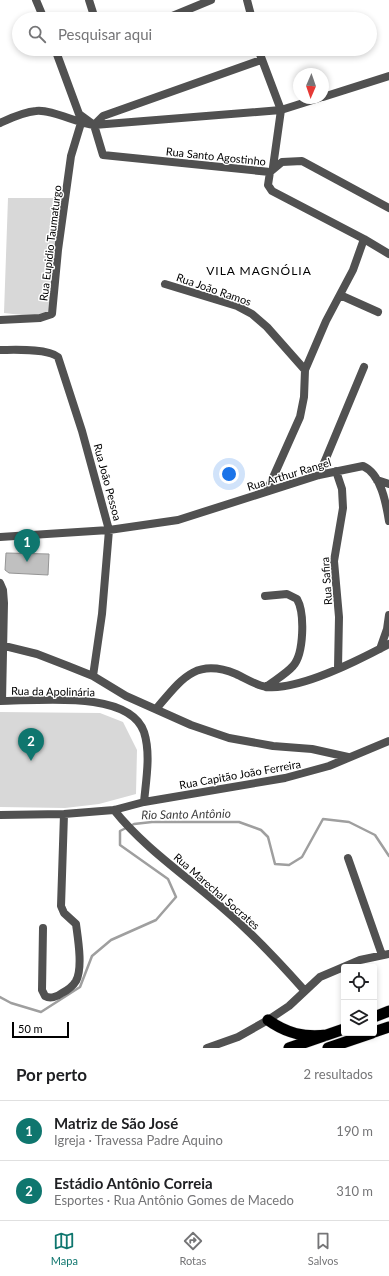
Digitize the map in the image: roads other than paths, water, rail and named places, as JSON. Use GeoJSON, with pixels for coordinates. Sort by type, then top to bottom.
{"type":"FeatureCollection","features":[{"type":"Feature","properties":{"kind":"highway"},"geometry":{"type":"LineString","coordinates":[[377,1016],[389,1011]]}},
{"type":"Feature","properties":{"kind":"highway"},"geometry":{"type":"LineString","coordinates":[[268,1020],[277,1026],[298,1035],[327,1035]]}},
{"type":"Feature","properties":{"kind":"highway"},"geometry":{"type":"LineString","coordinates":[[377,1032],[389,1027]]}},
{"type":"Feature","properties":{"kind":"highway"},"geometry":{"type":"LineString","coordinates":[[289,1048],[341,1030]]}},
{"type":"Feature","properties":{"kind":"highway"},"geometry":{"type":"LineString","coordinates":[[328,1048],[364,1036]]}},
{"type":"Feature","properties":{"kind":"street"},"geometry":{"type":"LineString","coordinates":[[36,0],[41,12]]}},
{"type":"Feature","properties":{"kind":"street"},"geometry":{"type":"LineString","coordinates":[[88,0],[92,12]]}},
{"type":"Feature","properties":{"kind":"street"},"geometry":{"type":"LineString","coordinates":[[183,12],[211,0]]}},
{"type":"Feature","properties":{"kind":"street"},"geometry":{"type":"LineString","coordinates":[[247,0],[250,12]]}},
{"type":"Feature","properties":{"kind":"street"},"geometry":{"type":"LineString","coordinates":[[58,56],[79,114],[94,125]]}},
{"type":"Feature","properties":{"kind":"street"},"geometry":{"type":"LineString","coordinates":[[260,56],[281,110],[271,170]]}},
{"type":"Feature","properties":{"kind":"street"},"geometry":{"type":"LineString","coordinates":[[94,125],[103,116],[261,60]]}},
{"type":"Feature","properties":{"kind":"street"},"geometry":{"type":"LineString","coordinates":[[329,95],[389,76]]}},
{"type":"Feature","properties":{"kind":"street"},"geometry":{"type":"LineString","coordinates":[[0,123],[37,110],[81,123],[94,125],[281,110],[300,104]]}},
{"type":"Feature","properties":{"kind":"street","name":"Rua Eupidio Taumaturgo"},"geometry":{"type":"LineString","coordinates":[[0,320],[40,318],[49,316],[53,312],[58,250],[71,156],[81,123]]}},
{"type":"Feature","properties":{"kind":"street","name":"Rua Santo Agostinho"},"geometry":{"type":"LineString","coordinates":[[94,125],[103,156],[271,170],[268,186],[272,191],[364,239],[389,254]]}},
{"type":"Feature","properties":{"kind":"street"},"geometry":{"type":"LineString","coordinates":[[271,170],[282,162],[302,161],[389,208]]}},
{"type":"Feature","properties":{"kind":"street"},"geometry":{"type":"LineString","coordinates":[[267,491],[300,417],[304,397],[305,370],[353,270],[364,239]]}},
{"type":"Feature","properties":{"kind":"street","name":"Rua João Ramos"},"geometry":{"type":"LineString","coordinates":[[165,284],[237,306],[252,314],[267,327],[305,370]]}},
{"type":"Feature","properties":{"kind":"street"},"geometry":{"type":"LineString","coordinates":[[340,295],[378,312]]}},
{"type":"Feature","properties":{"kind":"street","name":"Rua João Pessoa"},"geometry":{"type":"LineString","coordinates":[[0,350],[54,354],[58,357],[82,431],[109,530],[102,614],[93,676]]}},
{"type":"Feature","properties":{"kind":"street"},"geometry":{"type":"LineString","coordinates":[[319,475],[364,367]]}},
{"type":"Feature","properties":{"kind":"street","name":"Rua Arthur Rangel"},"geometry":{"type":"LineString","coordinates":[[0,537],[109,530],[178,520],[319,475],[363,466],[368,468],[377,480]]}},
{"type":"Feature","properties":{"kind":"street","name":"Rua Safira"},"geometry":{"type":"LineString","coordinates":[[336,471],[342,489],[343,508],[334,561],[338,599],[338,668]]}},
{"type":"Feature","properties":{"kind":"street"},"geometry":{"type":"LineString","coordinates":[[377,480],[389,484]]}},
{"type":"Feature","properties":{"kind":"street"},"geometry":{"type":"LineString","coordinates":[[377,480],[386,506],[389,521]]}},
{"type":"Feature","properties":{"kind":"street"},"geometry":{"type":"LineString","coordinates":[[0,584],[4,594],[1,701]]}},
{"type":"Feature","properties":{"kind":"street"},"geometry":{"type":"LineString","coordinates":[[265,596],[282,594],[290,595],[297,599],[301,612],[302,631],[301,647],[297,660],[290,668],[266,687]]}},
{"type":"Feature","properties":{"kind":"street"},"geometry":{"type":"LineString","coordinates":[[380,649],[387,629],[389,615]]}},
{"type":"Feature","properties":{"kind":"street"},"geometry":{"type":"LineString","coordinates":[[156,709],[185,678],[200,668],[213,667],[228,671],[266,687],[288,685],[304,682],[389,644]]}},
{"type":"Feature","properties":{"kind":"street"},"geometry":{"type":"LineString","coordinates":[[2,645],[37,654],[93,676],[126,696],[208,731],[235,740],[272,746],[312,749],[348,757]]}},
{"type":"Feature","properties":{"kind":"street","name":"Rua da Apolinária"},"geometry":{"type":"LineString","coordinates":[[1,701],[87,701],[105,703],[127,712],[144,731],[147,745],[144,802]]}},
{"type":"Feature","properties":{"kind":"street","name":"Rua Capitão João Ferreira"},"geometry":{"type":"LineString","coordinates":[[0,815],[64,814],[114,810],[144,802],[285,778],[329,766],[348,757],[366,752],[389,741]]}},
{"type":"Feature","properties":{"kind":"street","name":"Rua Marechal Socrates"},"geometry":{"type":"LineString","coordinates":[[114,810],[135,834],[226,910],[275,957],[304,990]]}},
{"type":"Feature","properties":{"kind":"street"},"geometry":{"type":"LineString","coordinates":[[43,928],[42,990],[45,996],[50,998],[60,995],[69,989],[74,984],[80,972],[76,924],[64,913],[61,906],[64,814]]}},
{"type":"Feature","properties":{"kind":"street"},"geometry":{"type":"LineString","coordinates":[[207,1048],[238,1037],[268,1020],[289,1006],[304,990],[320,977],[360,960],[386,955],[348,858]]}},
{"type":"Feature","properties":{"kind":"waterway","name":"Rio Santo Antônio"},"geometry":{"type":"LineString","coordinates":[[0,997],[11,1003],[41,1012],[80,987],[92,956],[111,940],[156,920],[176,897],[168,879],[120,845],[120,831],[134,824],[152,822],[239,822],[261,830],[268,837],[275,864],[289,865],[302,857],[323,819],[349,822],[375,835],[389,856]]}},
{"type":"Feature","properties":{"kind":"place","name":"Matriz de São José"},"geometry":{"type":"Point","coordinates":[27,562]}},
{"type":"Feature","properties":{"kind":"place","name":"Estádio Antônio Correia"},"geometry":{"type":"Point","coordinates":[31,761]}},
{"type":"Feature","properties":{"kind":"district","name":"VILA MAGNÓLIA"},"geometry":{"type":"Point","coordinates":[259,270]}}]}
